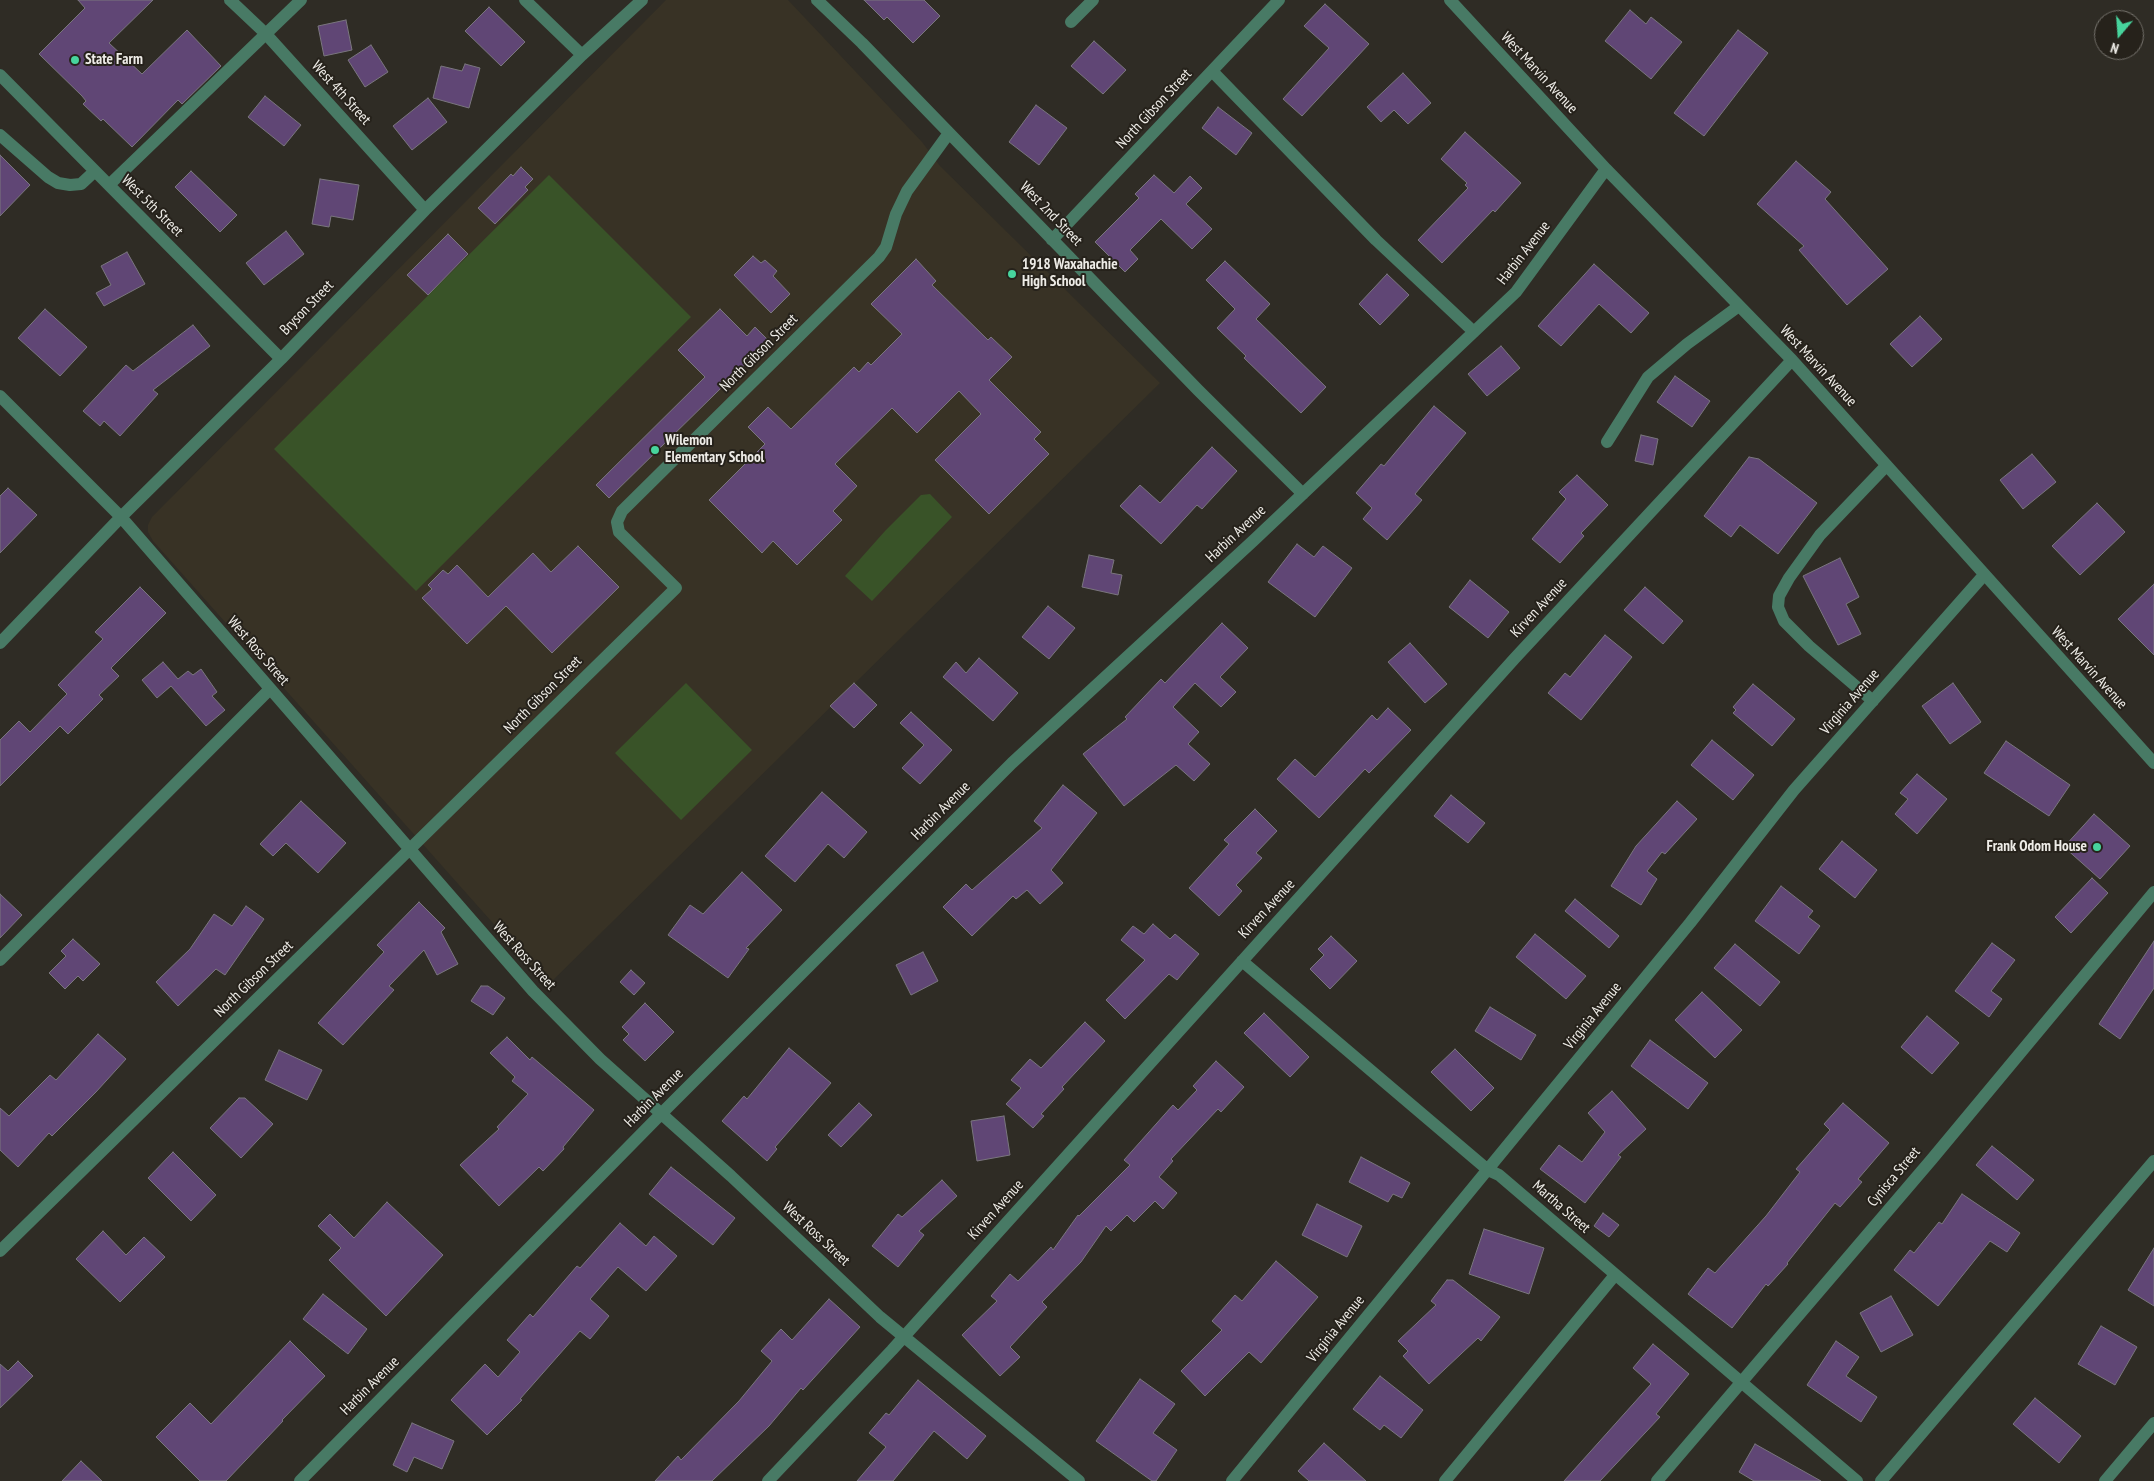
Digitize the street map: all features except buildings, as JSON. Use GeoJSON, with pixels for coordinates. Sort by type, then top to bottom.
{"type":"FeatureCollection","features":[{"type":"Feature","properties":{"kind":"street","name":"West 4th Street"},"geometry":{"type":"LineString","coordinates":[[230,0],[265,33],[425,210]]}},
{"type":"Feature","properties":{"kind":"street"},"geometry":{"type":"LineString","coordinates":[[109,185],[301,0]]}},
{"type":"Feature","properties":{"kind":"street"},"geometry":{"type":"LineString","coordinates":[[525,0],[582,56]]}},
{"type":"Feature","properties":{"kind":"street","name":"Bryson Street"},"geometry":{"type":"LineString","coordinates":[[0,643],[121,517],[280,359],[425,210],[642,0]]}},
{"type":"Feature","properties":{"kind":"street","name":"West 2nd Street"},"geometry":{"type":"LineString","coordinates":[[817,0],[1198,390],[1303,494]]}},
{"type":"Feature","properties":{"kind":"street"},"geometry":{"type":"LineString","coordinates":[[1071,22],[1093,0]]}},
{"type":"Feature","properties":{"kind":"street","name":"North Gibson Street"},"geometry":{"type":"LineString","coordinates":[[1052,240],[1280,0]]}},
{"type":"Feature","properties":{"kind":"street","name":"West Marvin Avenue"},"geometry":{"type":"LineString","coordinates":[[1450,0],[1606,169],[1792,360],[1984,576],[2154,763]]}},
{"type":"Feature","properties":{"kind":"street"},"geometry":{"type":"LineString","coordinates":[[1212,72],[1376,240],[1474,332]]}},
{"type":"Feature","properties":{"kind":"street","name":"West 5th Street"},"geometry":{"type":"LineString","coordinates":[[0,75],[280,359]]}},
{"type":"Feature","properties":{"kind":"street","name":"North Gibson Street"},"geometry":{"type":"LineString","coordinates":[[0,1251],[676,588],[620,532],[616,522],[622,511],[879,257],[886,247],[896,214],[907,191],[949,133]]}},
{"type":"Feature","properties":{"kind":"street"},"geometry":{"type":"LineString","coordinates":[[0,135],[58,184],[70,186],[81,184],[95,172]]}},
{"type":"Feature","properties":{"kind":"street","name":"Harbin Avenue"},"geometry":{"type":"LineString","coordinates":[[300,1481],[661,1114],[1012,763],[1303,494],[1516,292],[1606,169]]}},
{"type":"Feature","properties":{"kind":"street"},"geometry":{"type":"LineString","coordinates":[[1607,442],[1648,377],[1687,344],[1739,306]]}},
{"type":"Feature","properties":{"kind":"street","name":"Kirven Avenue"},"geometry":{"type":"LineString","coordinates":[[768,1481],[904,1336],[1509,665],[1792,360]]}},
{"type":"Feature","properties":{"kind":"street","name":"West Ross Street"},"geometry":{"type":"LineString","coordinates":[[0,396],[121,517],[533,991],[600,1059],[904,1336],[1080,1481]]}},
{"type":"Feature","properties":{"kind":"street"},"geometry":{"type":"LineString","coordinates":[[1873,701],[1809,646],[1784,620],[1778,607],[1779,596],[1789,578],[1820,535],[1886,466]]}},
{"type":"Feature","properties":{"kind":"street","name":"Virginia Avenue"},"geometry":{"type":"LineString","coordinates":[[1232,1481],[1690,923],[1794,790],[1984,576]]}},
{"type":"Feature","properties":{"kind":"street"},"geometry":{"type":"LineString","coordinates":[[0,960],[270,689]]}},
{"type":"Feature","properties":{"kind":"street","name":"Cynisca Street"},"geometry":{"type":"LineString","coordinates":[[1657,1481],[1932,1159],[2154,892]]}},
{"type":"Feature","properties":{"kind":"street","name":"Martha Street"},"geometry":{"type":"LineString","coordinates":[[1242,960],[1857,1481]]}},
{"type":"Feature","properties":{"kind":"street"},"geometry":{"type":"LineString","coordinates":[[1881,1481],[2154,1162]]}},
{"type":"Feature","properties":{"kind":"street"},"geometry":{"type":"LineString","coordinates":[[1444,1481],[1615,1275]]}},
{"type":"Feature","properties":{"kind":"street"},"geometry":{"type":"LineString","coordinates":[[2105,1481],[2154,1423]]}},
{"type":"Feature","properties":{"kind":"shaded area","name":"Wilemon Elementary School"},"geometry":{"type":"Polygon","coordinates":[[[666,0],[788,0],[922,142],[940,166],[1160,383],[548,985],[153,541],[148,532],[148,525],[152,517],[666,0]]]}},
{"type":"Feature","properties":{"kind":"green space"},"geometry":{"type":"Polygon","coordinates":[[[549,175],[691,317],[416,591],[274,449],[549,175]]]}},
{"type":"Feature","properties":{"kind":"green space"},"geometry":{"type":"Polygon","coordinates":[[[930,494],[952,517],[872,601],[845,576],[885,531],[921,495],[930,494]]]}},
{"type":"Feature","properties":{"kind":"green space"},"geometry":{"type":"Polygon","coordinates":[[[686,683],[752,750],[681,820],[615,753],[686,683]]]}},
{"type":"Feature","properties":{"kind":"place","name":"State Farm"},"geometry":{"type":"Point","coordinates":[75,60]}},
{"type":"Feature","properties":{"kind":"place","name":"1918 Waxahachie High School"},"geometry":{"type":"Point","coordinates":[1012,274]}},
{"type":"Feature","properties":{"kind":"place","name":"Wilemon Elementary School"},"geometry":{"type":"Point","coordinates":[655,450]}},
{"type":"Feature","properties":{"kind":"place","name":"Frank Odom House"},"geometry":{"type":"Point","coordinates":[2097,847]}}]}
